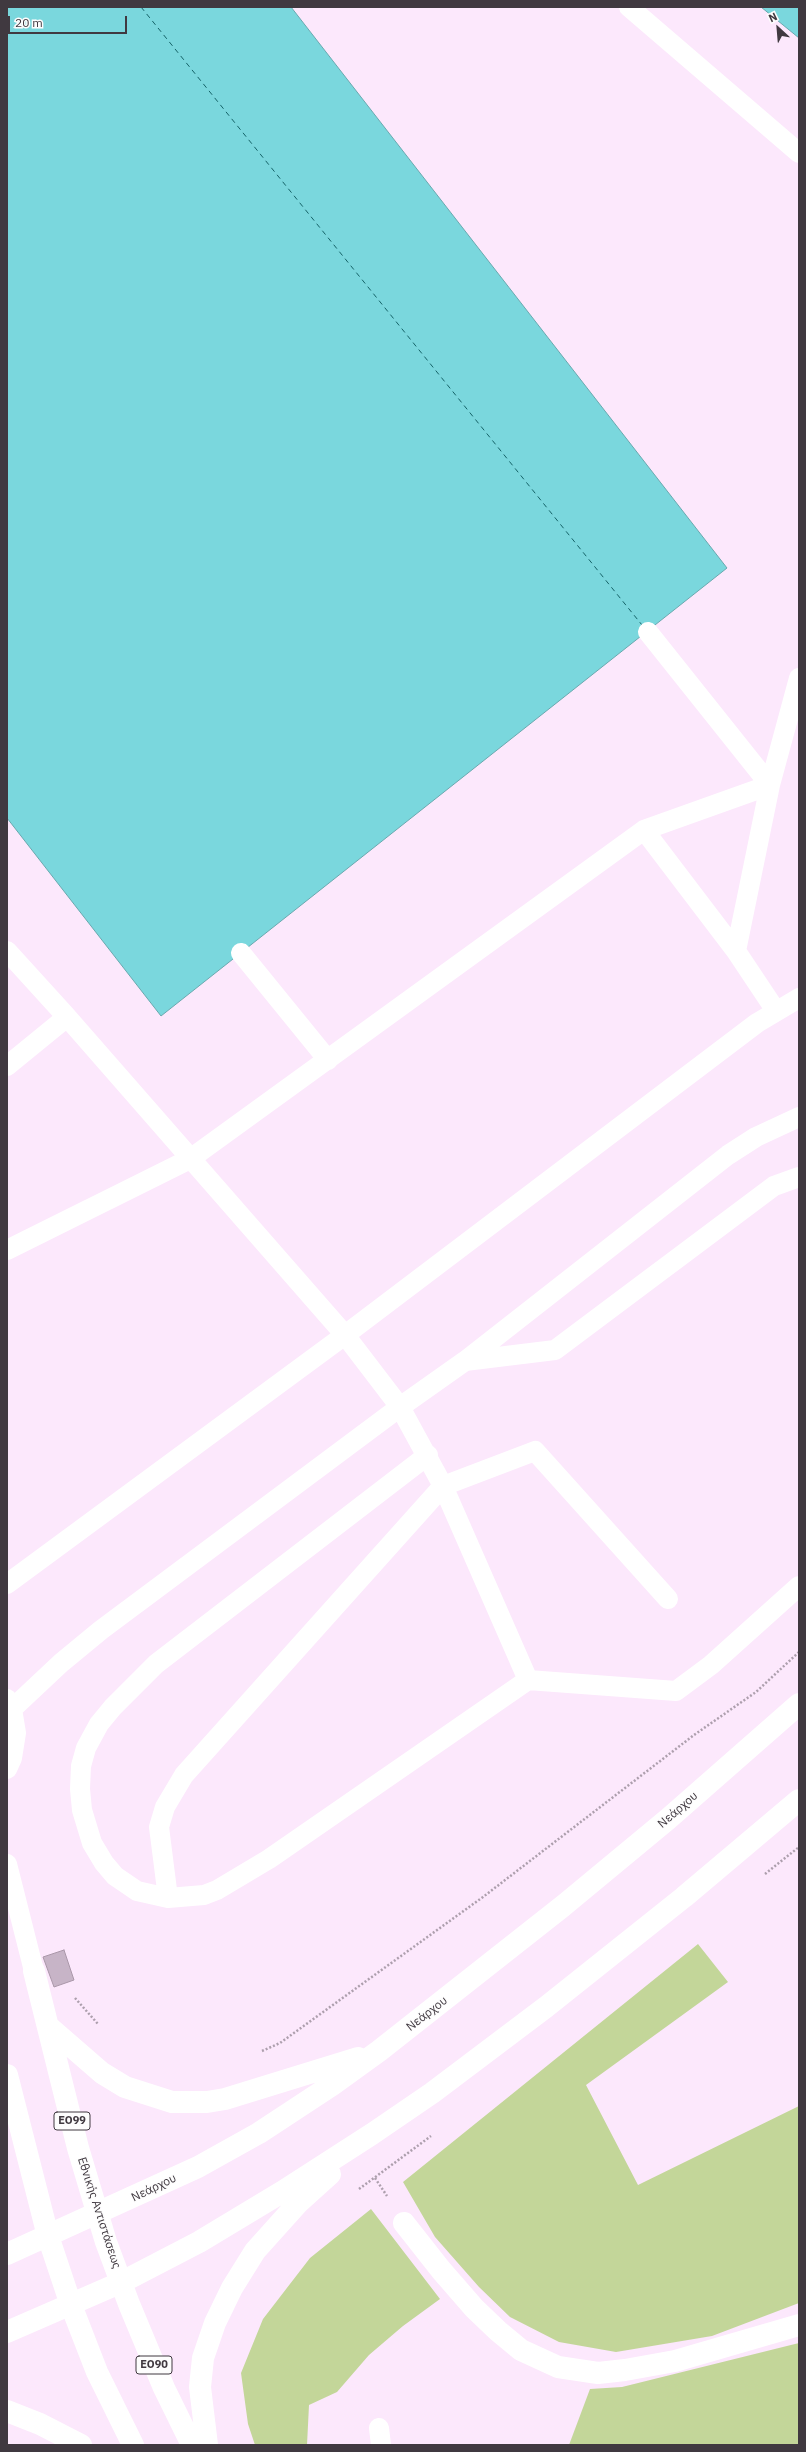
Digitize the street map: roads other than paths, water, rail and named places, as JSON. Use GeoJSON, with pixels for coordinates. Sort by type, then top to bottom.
{"type":"FeatureCollection","features":[{"type":"Feature","properties":{"kind":"main road","name":"Νεάρχου"},"geometry":{"type":"LineString","coordinates":[[7,2254],[97,2215],[198,2167],[259,2133],[379,2052],[612,1866],[799,1704]]}},
{"type":"Feature","properties":{"kind":"main road"},"geometry":{"type":"LineString","coordinates":[[7,2332],[122,2282],[199,2242],[276,2196],[372,2134],[432,2093],[546,2007],[684,1897],[799,1800]]}},
{"type":"Feature","properties":{"kind":"main road","name":"Εθνικής Αντιστάσεως"},"geometry":{"type":"LineString","coordinates":[[34,1971],[97,2215],[164,2388],[192,2445]]}},
{"type":"Feature","properties":{"kind":"main road"},"geometry":{"type":"LineString","coordinates":[[49,2027],[102,2073],[125,2088],[153,2097],[179,2102],[207,2102],[225,2099],[379,2052]]}},
{"type":"Feature","properties":{"kind":"main road"},"geometry":{"type":"LineString","coordinates":[[7,2075],[48,2236],[71,2305],[97,2372],[132,2445]]}},
{"type":"Feature","properties":{"kind":"main road"},"geometry":{"type":"LineString","coordinates":[[207,2445],[200,2403],[203,2358],[215,2323],[232,2288],[255,2251],[268,2235],[299,2202],[372,2134]]}},
{"type":"Feature","properties":{"kind":"main road"},"geometry":{"type":"LineString","coordinates":[[404,2223],[441,2270],[474,2308],[498,2331],[521,2350],[558,2367],[598,2373],[625,2370],[675,2361],[799,2325]]}},
{"type":"Feature","properties":{"kind":"main road"},"geometry":{"type":"LineString","coordinates":[[7,2411],[40,2424],[81,2445]]}},
{"type":"Feature","properties":{"kind":"lane"},"geometry":{"type":"LineString","coordinates":[[629,7],[799,153]]}},
{"type":"Feature","properties":{"kind":"lane"},"geometry":{"type":"LineString","coordinates":[[648,632],[770,785]]}},
{"type":"Feature","properties":{"kind":"lane"},"geometry":{"type":"LineString","coordinates":[[736,951],[770,785],[799,678]]}},
{"type":"Feature","properties":{"kind":"lane"},"geometry":{"type":"LineString","coordinates":[[7,1250],[190,1159],[644,830],[770,785]]}},
{"type":"Feature","properties":{"kind":"lane"},"geometry":{"type":"LineString","coordinates":[[644,830],[736,951],[776,1011]]}},
{"type":"Feature","properties":{"kind":"lane"},"geometry":{"type":"LineString","coordinates":[[7,951],[66,1016],[345,1335],[400,1407],[428,1455],[443,1486],[528,1680]]}},
{"type":"Feature","properties":{"kind":"lane"},"geometry":{"type":"LineString","coordinates":[[241,953],[328,1060]]}},
{"type":"Feature","properties":{"kind":"lane"},"geometry":{"type":"LineString","coordinates":[[7,1584],[345,1335],[776,1011],[799,998]]}},
{"type":"Feature","properties":{"kind":"lane"},"geometry":{"type":"LineString","coordinates":[[7,1066],[66,1016]]}},
{"type":"Feature","properties":{"kind":"lane"},"geometry":{"type":"LineString","coordinates":[[7,1769],[15,1745],[15,1727],[9,1704],[101,1630],[400,1407],[465,1361],[728,1155],[756,1137],[799,1117]]}},
{"type":"Feature","properties":{"kind":"lane"},"geometry":{"type":"LineString","coordinates":[[465,1361],[555,1350],[774,1186],[799,1176]]}},
{"type":"Feature","properties":{"kind":"lane"},"geometry":{"type":"LineString","coordinates":[[168,1898],[159,1827],[165,1807],[181,1780],[443,1486],[535,1451],[668,1600]]}},
{"type":"Feature","properties":{"kind":"lane"},"geometry":{"type":"LineString","coordinates":[[428,1455],[156,1664],[128,1690],[99,1724],[86,1748],[81,1766],[80,1789],[87,1831],[104,1863],[120,1880],[137,1891],[168,1898],[204,1895],[234,1880],[268,1859],[528,1680],[676,1690],[711,1665],[799,1586]]}},
{"type":"Feature","properties":{"kind":"lane"},"geometry":{"type":"LineString","coordinates":[[7,1864],[34,1971]]}},
{"type":"Feature","properties":{"kind":"water"},"geometry":{"type":"Polygon","coordinates":[[[7,7],[291,7],[727,568],[161,1016],[7,818],[7,7]]]}},
{"type":"Feature","properties":{"kind":"water"},"geometry":{"type":"Polygon","coordinates":[[[761,7],[799,7],[799,38],[761,7]]]}}]}
